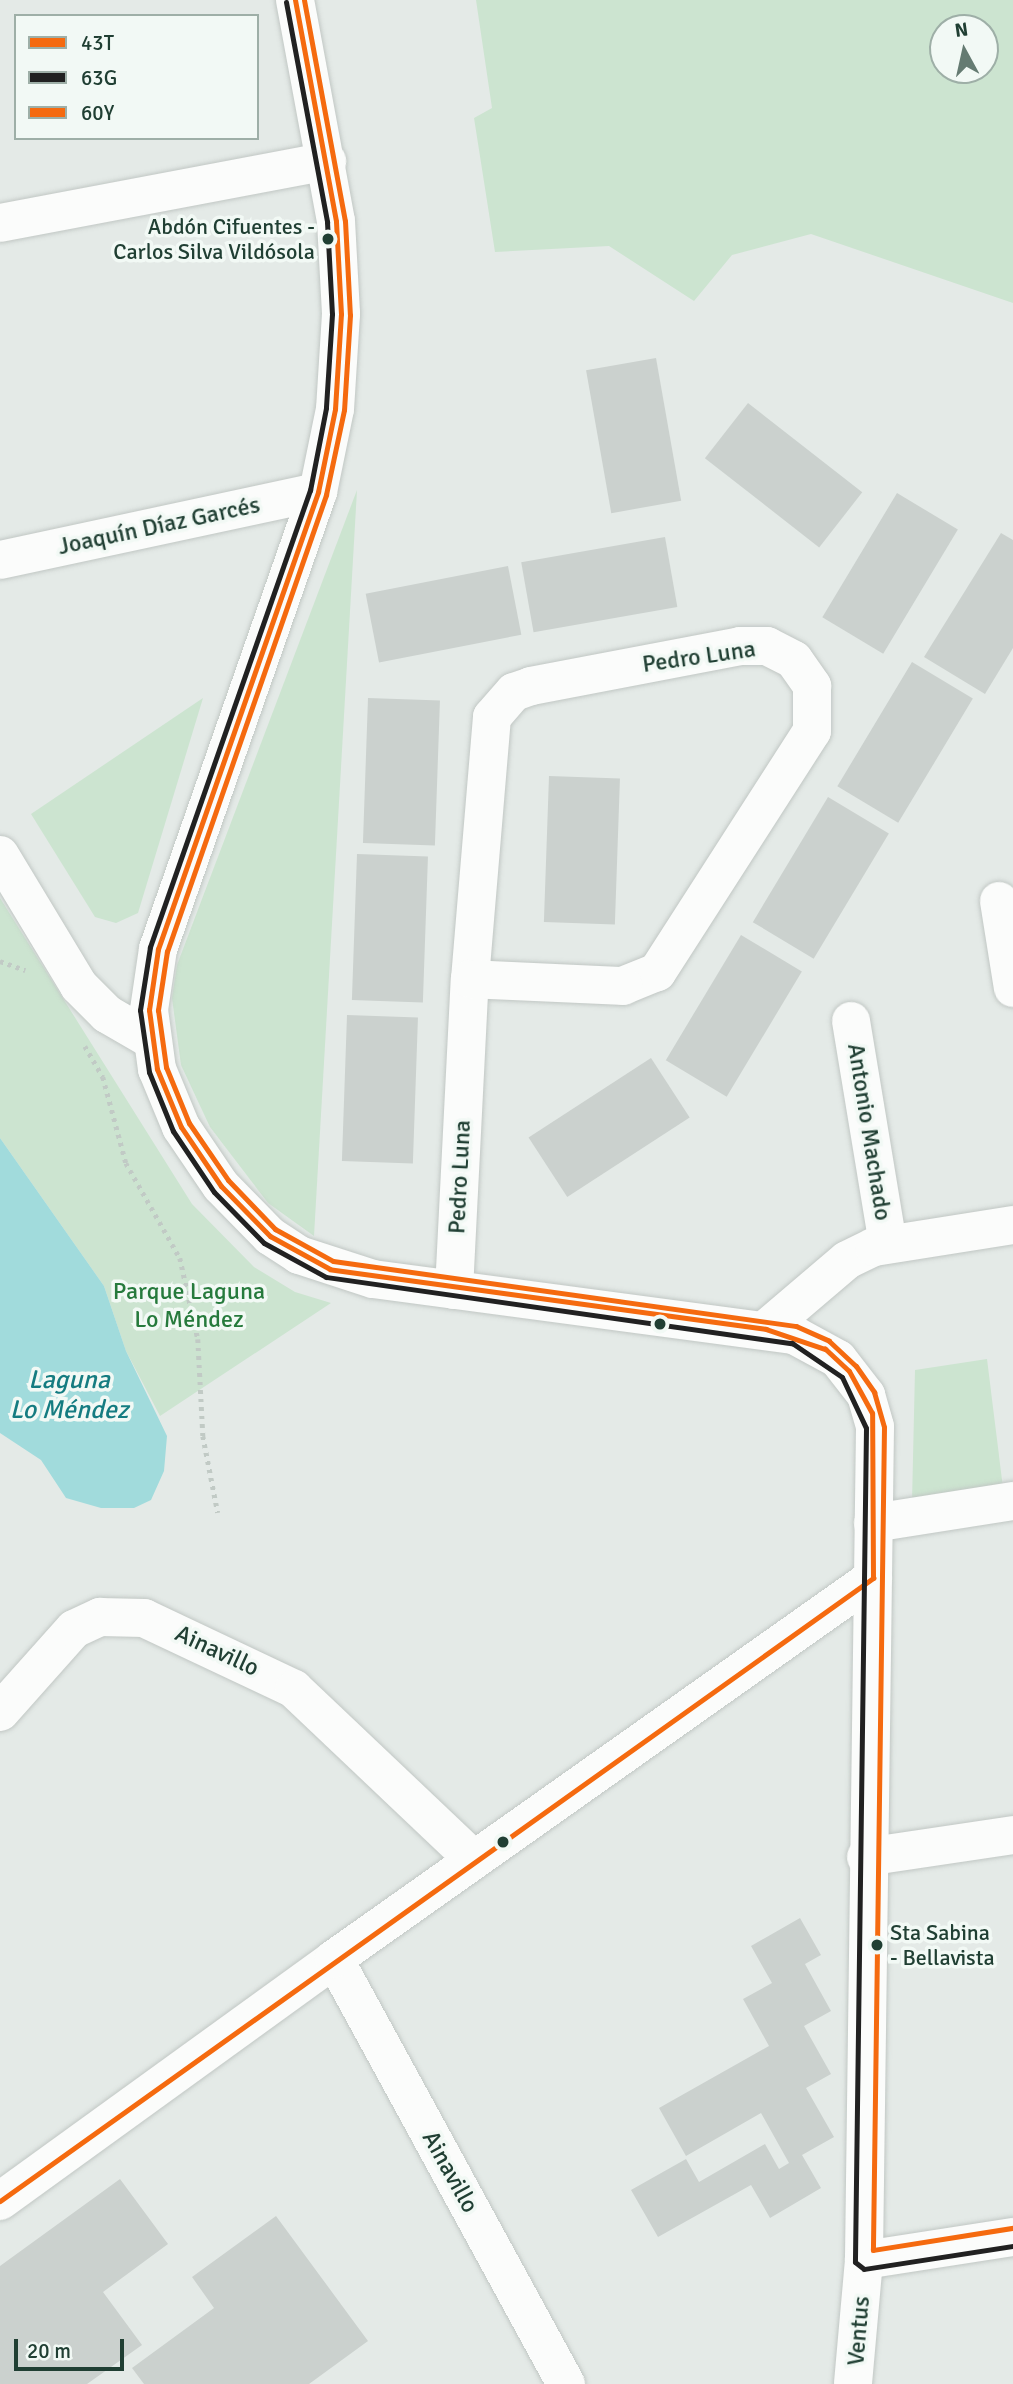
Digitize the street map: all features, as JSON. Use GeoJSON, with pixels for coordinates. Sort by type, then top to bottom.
{"type":"FeatureCollection","features":[{"type":"Feature","properties":{"kind":"street"},"geometry":{"type":"LineString","coordinates":[[295,0],[327,161],[341,327],[335,409],[318,492],[158,949],[150,1039],[168,1098],[199,1157],[270,1236],[352,1275],[766,1329],[825,1349],[866,1395],[875,1427],[866,1857],[864,2260]]}},
{"type":"Feature","properties":{"kind":"street"},"geometry":{"type":"LineString","coordinates":[[0,223],[327,161]]}},
{"type":"Feature","properties":{"kind":"street","name":"Joaquín Díaz Garcés"},"geometry":{"type":"LineString","coordinates":[[0,560],[318,492]]}},
{"type":"Feature","properties":{"kind":"street","name":"Pedro Luna"},"geometry":{"type":"LineString","coordinates":[[454,1290],[471,979],[487,733],[500,704],[531,685],[740,646],[766,646],[794,660],[812,686],[812,731],[657,972],[623,986],[471,979]]}},
{"type":"Feature","properties":{"kind":"street"},"geometry":{"type":"LineString","coordinates":[[0,855],[79,986],[107,1014],[150,1039]]}},
{"type":"Feature","properties":{"kind":"street"},"geometry":{"type":"LineString","coordinates":[[999,901],[1013,988]]}},
{"type":"Feature","properties":{"kind":"street","name":"Antonio Machado"},"geometry":{"type":"LineString","coordinates":[[851,1021],[888,1244]]}},
{"type":"Feature","properties":{"kind":"street"},"geometry":{"type":"LineString","coordinates":[[766,1329],[847,1260],[888,1244],[1013,1225]]}},
{"type":"Feature","properties":{"kind":"street"},"geometry":{"type":"LineString","coordinates":[[873,1522],[1013,1501]]}},
{"type":"Feature","properties":{"kind":"street"},"geometry":{"type":"LineString","coordinates":[[0,2201],[334,1959],[873,1578]]}},
{"type":"Feature","properties":{"kind":"street","name":"Ainavillo"},"geometry":{"type":"LineString","coordinates":[[0,1712],[63,1640],[100,1616],[144,1618],[294,1689],[474,1860]]}},
{"type":"Feature","properties":{"kind":"street"},"geometry":{"type":"LineString","coordinates":[[866,1857],[1013,1835]]}},
{"type":"Feature","properties":{"kind":"street","name":"Ainavillo"},"geometry":{"type":"LineString","coordinates":[[334,1959],[566,2384]]}},
{"type":"Feature","properties":{"kind":"street","name":"Ventus"},"geometry":{"type":"LineString","coordinates":[[853,2384],[864,2260],[1013,2237]]}},
{"type":"Feature","properties":{"kind":"path"},"geometry":{"type":"LineString","coordinates":[[0,961],[32,972]]}},
{"type":"Feature","properties":{"kind":"path"},"geometry":{"type":"LineString","coordinates":[[76,1032],[103,1077],[126,1163],[180,1258],[198,1339],[203,1436],[218,1513]]}},
{"type":"Feature","properties":{"kind":"green space"},"geometry":{"type":"Polygon","coordinates":[[[476,0],[1013,0],[1013,303],[811,234],[732,255],[694,301],[609,246],[495,252],[474,118],[492,108],[476,0]]]}},
{"type":"Feature","properties":{"kind":"green space"},"geometry":{"type":"Polygon","coordinates":[[[357,490],[314,1236],[268,1203],[210,1127],[181,1065],[172,998],[177,965],[357,490]]]}},
{"type":"Feature","properties":{"kind":"green space"},"geometry":{"type":"Polygon","coordinates":[[[203,698],[138,913],[116,923],[95,917],[31,814],[203,698]]]}},
{"type":"Feature","properties":{"kind":"green space","name":"Parque Laguna Lo Méndez"},"geometry":{"type":"Polygon","coordinates":[[[0,898],[192,1204],[254,1267],[295,1292],[331,1303],[160,1416],[126,1351],[104,1286],[0,1138],[0,898]]]}},
{"type":"Feature","properties":{"kind":"green space"},"geometry":{"type":"Polygon","coordinates":[[[987,1359],[1003,1488],[912,1502],[915,1370],[987,1359]]]}},
{"type":"Feature","properties":{"kind":"water","name":"Laguna Lo Méndez"},"geometry":{"type":"Polygon","coordinates":[[[0,1138],[104,1286],[126,1351],[167,1436],[164,1471],[151,1500],[134,1508],[101,1508],[66,1498],[41,1460],[0,1433],[0,1138]]]}},
{"type":"Feature","properties":{"kind":"building"},"geometry":{"type":"Polygon","coordinates":[[[656,358],[681,501],[611,513],[586,370],[656,358]]]}},
{"type":"Feature","properties":{"kind":"building"},"geometry":{"type":"Polygon","coordinates":[[[748,403],[862,492],[819,547],[705,458],[748,403]]]}},
{"type":"Feature","properties":{"kind":"building"},"geometry":{"type":"Polygon","coordinates":[[[897,493],[958,530],[883,654],[822,617],[897,493]]]}},
{"type":"Feature","properties":{"kind":"building"},"geometry":{"type":"Polygon","coordinates":[[[1001,533],[1013,540],[1013,648],[985,694],[924,657],[1001,533]]]}},
{"type":"Feature","properties":{"kind":"building"},"geometry":{"type":"Polygon","coordinates":[[[665,537],[677,607],[534,632],[521,562],[665,537]]]}},
{"type":"Feature","properties":{"kind":"building"},"geometry":{"type":"Polygon","coordinates":[[[508,566],[521,635],[379,662],[366,594],[508,566]]]}},
{"type":"Feature","properties":{"kind":"building"},"geometry":{"type":"Polygon","coordinates":[[[912,662],[973,699],[898,823],[837,786],[912,662]]]}},
{"type":"Feature","properties":{"kind":"building"},"geometry":{"type":"Polygon","coordinates":[[[368,698],[440,701],[435,845],[363,843],[368,698]]]}},
{"type":"Feature","properties":{"kind":"building"},"geometry":{"type":"Polygon","coordinates":[[[549,776],[620,778],[615,924],[544,922],[549,776]]]}},
{"type":"Feature","properties":{"kind":"building"},"geometry":{"type":"Polygon","coordinates":[[[828,797],[889,834],[814,959],[753,922],[828,797]]]}},
{"type":"Feature","properties":{"kind":"building"},"geometry":{"type":"Polygon","coordinates":[[[357,854],[428,856],[423,1002],[352,1000],[357,854]]]}},
{"type":"Feature","properties":{"kind":"building"},"geometry":{"type":"Polygon","coordinates":[[[741,935],[802,972],[727,1097],[666,1060],[741,935]]]}},
{"type":"Feature","properties":{"kind":"building"},"geometry":{"type":"Polygon","coordinates":[[[347,1015],[418,1017],[413,1163],[342,1161],[347,1015]]]}},
{"type":"Feature","properties":{"kind":"building"},"geometry":{"type":"Polygon","coordinates":[[[651,1058],[690,1118],[567,1197],[529,1138],[651,1058]]]}},
{"type":"Feature","properties":{"kind":"building"},"geometry":{"type":"Polygon","coordinates":[[[800,1918],[821,1955],[805,1964],[831,2011],[804,2026],[831,2074],[806,2088],[834,2137],[802,2155],[821,2188],[770,2218],[751,2185],[658,2237],[631,2190],[686,2159],[699,2182],[765,2144],[779,2169],[789,2163],[761,2113],[686,2156],[659,2108],[769,2046],[743,1999],[772,1983],[751,1946],[800,1918]]]}},
{"type":"Feature","properties":{"kind":"building"},"geometry":{"type":"Polygon","coordinates":[[[120,2179],[168,2244],[103,2292],[142,2345],[87,2384],[0,2384],[0,2266],[120,2179]]]}},
{"type":"Feature","properties":{"kind":"building"},"geometry":{"type":"Polygon","coordinates":[[[276,2216],[368,2341],[309,2384],[144,2384],[132,2368],[214,2308],[192,2277],[276,2216]]]}},
{"type":"Feature","properties":{"kind":"transit line","name":"43T"},"geometry":{"type":"LineString","coordinates":[[0,2201],[873,1578],[872,1413],[849,1371],[825,1349],[766,1329],[330,1269],[270,1236],[221,1186],[181,1127],[157,1069],[149,1010],[158,949],[318,492],[335,409],[341,314],[336,221],[295,0]]}},
{"type":"Feature","properties":{"kind":"transit line","name":"60Y"},"geometry":{"type":"LineString","coordinates":[[304,0],[345,221],[350,315],[344,410],[326,495],[167,951],[158,1010],[166,1067],[189,1123],[228,1180],[275,1229],[333,1261],[796,1326],[829,1341],[856,1366],[874,1392],[884,1427],[873,2250],[1012,2228]]}},
{"type":"Feature","properties":{"kind":"transit line","name":"63G"},"geometry":{"type":"LineString","coordinates":[[286,2],[327,222],[332,314],[326,408],[310,490],[150,947],[140,1010],[149,1072],[173,1131],[214,1192],[264,1243],[326,1277],[792,1343],[842,1377],[866,1428],[855,2262],[864,2269],[1013,2246]]}},
{"type":"Feature","properties":{"kind":"place","name":"Abdón Cifuentes - Carlos Silva Vildósola"},"geometry":{"type":"Point","coordinates":[328,239]}},
{"type":"Feature","properties":{"kind":"place","name":"Sta Sabina - Bellavista"},"geometry":{"type":"Point","coordinates":[877,1945]}}]}
